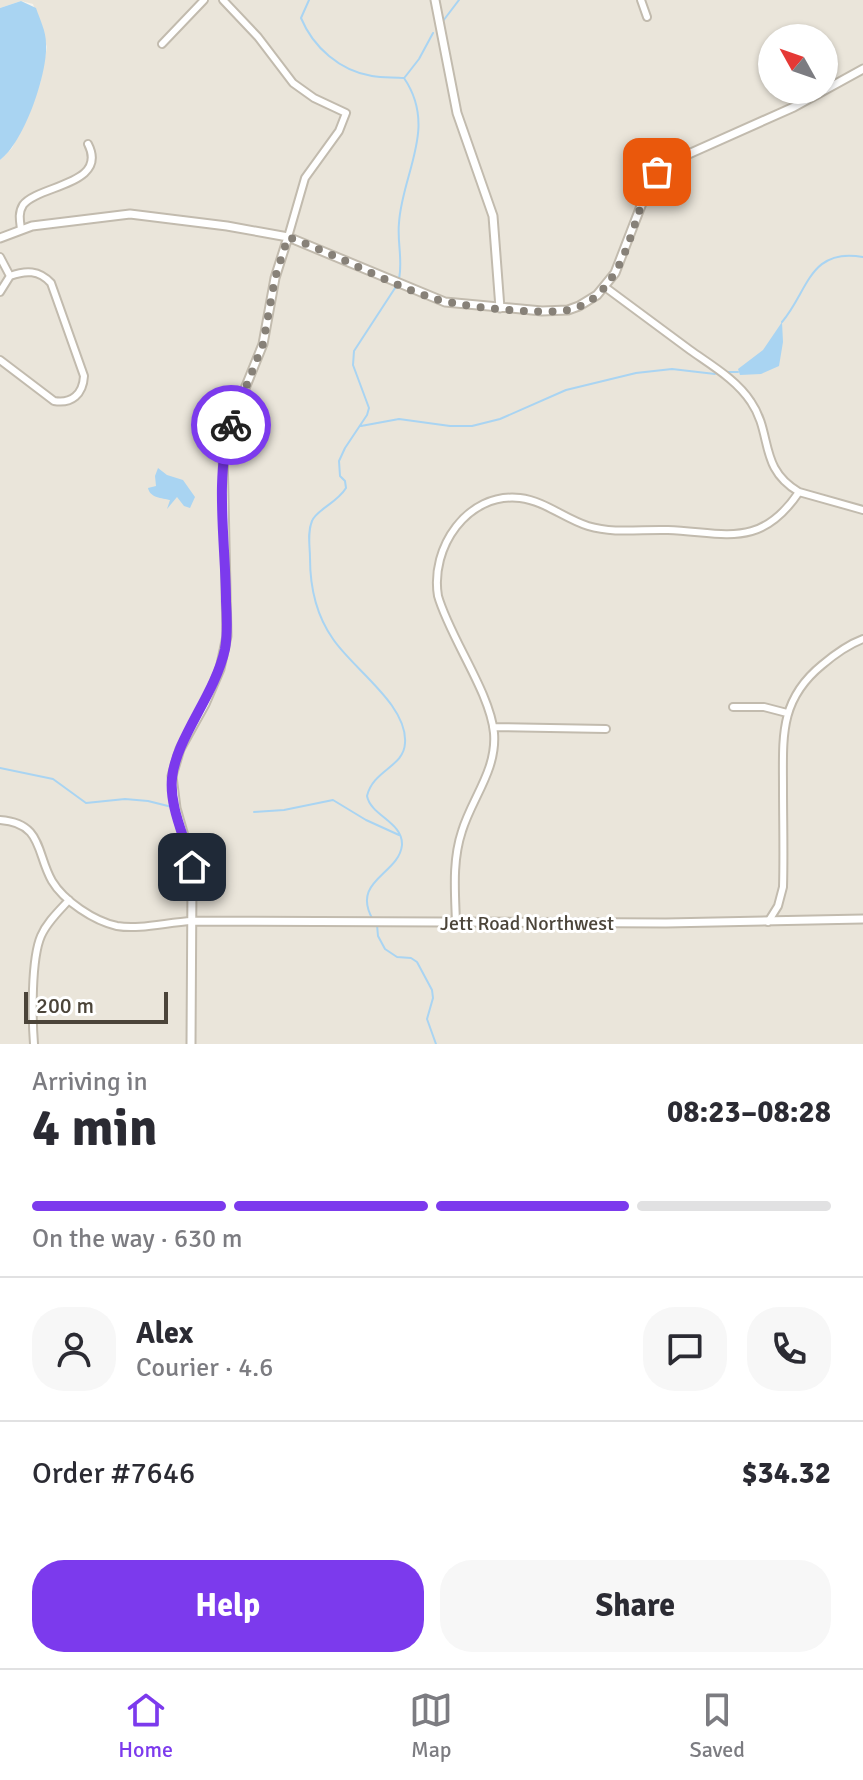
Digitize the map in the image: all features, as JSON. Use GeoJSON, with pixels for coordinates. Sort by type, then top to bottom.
{"type":"FeatureCollection","features":[{"type":"Feature","properties":{"kind":"street"},"geometry":{"type":"LineString","coordinates":[[162,44],[204,0]]}},
{"type":"Feature","properties":{"kind":"street"},"geometry":{"type":"LineString","coordinates":[[191,1044],[192,867],[176,810],[172,776],[180,749],[211,690],[225,651],[223,451],[263,344],[275,278],[305,178],[339,131],[346,113],[314,98],[293,83],[258,37],[223,0]]}},
{"type":"Feature","properties":{"kind":"street"},"geometry":{"type":"LineString","coordinates":[[435,0],[457,113],[493,216],[500,308]]}},
{"type":"Feature","properties":{"kind":"street"},"geometry":{"type":"LineString","coordinates":[[641,0],[647,17]]}},
{"type":"Feature","properties":{"kind":"street"},"geometry":{"type":"LineString","coordinates":[[0,238],[21,229],[73,219],[130,214],[288,237],[445,302],[500,308],[568,310],[589,302],[605,287],[623,258],[651,180],[664,165],[794,107],[863,69]]}},
{"type":"Feature","properties":{"kind":"street"},"geometry":{"type":"LineString","coordinates":[[21,229],[20,213],[26,202],[75,180],[85,172],[91,158],[88,144]]}},
{"type":"Feature","properties":{"kind":"street"},"geometry":{"type":"LineString","coordinates":[[0,257],[10,276]]}},
{"type":"Feature","properties":{"kind":"street"},"geometry":{"type":"LineString","coordinates":[[0,292],[10,276],[25,271],[36,272],[51,283],[84,383],[71,400],[54,401],[0,360]]}},
{"type":"Feature","properties":{"kind":"street"},"geometry":{"type":"LineString","coordinates":[[605,287],[715,368],[746,395],[757,411],[771,464],[782,480],[799,492],[863,510]]}},
{"type":"Feature","properties":{"kind":"street"},"geometry":{"type":"LineString","coordinates":[[456,923],[458,848],[465,821],[491,765],[494,746],[487,707],[441,605],[436,584],[437,566],[443,548],[455,528],[472,512],[495,500],[520,498],[601,529],[669,530],[727,536],[750,532],[769,523],[799,492]]}},
{"type":"Feature","properties":{"kind":"street"},"geometry":{"type":"LineString","coordinates":[[768,922],[778,906],[783,887],[783,740],[787,713],[798,690],[811,673],[838,651],[863,639]]}},
{"type":"Feature","properties":{"kind":"street"},"geometry":{"type":"LineString","coordinates":[[733,707],[764,707],[787,713]]}},
{"type":"Feature","properties":{"kind":"street"},"geometry":{"type":"LineString","coordinates":[[493,727],[606,729]]}},
{"type":"Feature","properties":{"kind":"street"},"geometry":{"type":"LineString","coordinates":[[0,820],[17,823],[35,837],[52,880],[69,900],[102,921],[118,926],[192,921]]}},
{"type":"Feature","properties":{"kind":"street"},"geometry":{"type":"LineString","coordinates":[[34,1044],[37,947],[45,928],[69,900]]}},
{"type":"Feature","properties":{"kind":"street","name":"Jett Road Northwest"},"geometry":{"type":"LineString","coordinates":[[192,921],[456,923],[863,919]]}},
{"type":"Feature","properties":{"kind":"shaded area"},"geometry":{"type":"Polygon","coordinates":[[[0,0],[863,0],[863,1044],[0,1044],[0,160],[12,148],[24,124],[40,84],[47,47],[33,4],[21,1],[0,8],[0,0]]]}},
{"type":"Feature","properties":{"kind":"water"},"geometry":{"type":"Polygon","coordinates":[[[21,1],[36,8],[45,35],[46,57],[39,89],[26,123],[18,139],[0,160],[0,8],[21,1]]]}},
{"type":"Feature","properties":{"kind":"water"},"geometry":{"type":"Polygon","coordinates":[[[782,322],[779,366],[761,374],[740,375],[738,369],[763,350],[782,322]]]}},
{"type":"Feature","properties":{"kind":"water"},"geometry":{"type":"Polygon","coordinates":[[[158,468],[167,475],[183,480],[195,497],[190,508],[177,497],[167,509],[170,500],[151,494],[148,488],[156,486],[158,468]]]}},
{"type":"Feature","properties":{"kind":"waterway"},"geometry":{"type":"LineString","coordinates":[[309,0],[301,18],[320,48],[339,63],[360,73],[404,78],[414,97],[418,133],[401,204],[399,279]]}},
{"type":"Feature","properties":{"kind":"waterway"},"geometry":{"type":"LineString","coordinates":[[443,21],[459,0]]}},
{"type":"Feature","properties":{"kind":"waterway"},"geometry":{"type":"LineString","coordinates":[[405,77],[433,33]]}},
{"type":"Feature","properties":{"kind":"waterway"},"geometry":{"type":"LineString","coordinates":[[782,322],[820,265],[845,256],[863,257]]}},
{"type":"Feature","properties":{"kind":"waterway"},"geometry":{"type":"LineString","coordinates":[[373,920],[367,896],[371,887],[393,864],[402,845],[398,830],[374,809],[367,796],[375,780],[403,751],[404,729],[389,701],[342,651],[322,620],[313,590],[309,535],[314,517],[346,488],[340,476],[339,461],[369,408],[353,365],[354,351],[397,285]]}},
{"type":"Feature","properties":{"kind":"waterway"},"geometry":{"type":"LineString","coordinates":[[361,426],[399,419],[472,426],[500,419],[566,390],[636,373],[672,369],[715,374]]}},
{"type":"Feature","properties":{"kind":"waterway"},"geometry":{"type":"LineString","coordinates":[[727,372],[738,372]]}},
{"type":"Feature","properties":{"kind":"waterway"},"geometry":{"type":"LineString","coordinates":[[0,768],[53,779],[86,803],[125,799],[172,807]]}},
{"type":"Feature","properties":{"kind":"waterway"},"geometry":{"type":"LineString","coordinates":[[254,812],[284,810],[333,800],[399,835]]}},
{"type":"Feature","properties":{"kind":"waterway"},"geometry":{"type":"LineString","coordinates":[[377,925],[378,936],[385,949],[397,957],[411,958],[417,962],[432,990],[427,1019],[436,1044]]}},
{"type":"Feature","properties":{"kind":"way so far"},"geometry":{"type":"LineString","coordinates":[[231,425],[267,332],[275,278],[288,237],[445,302],[542,311],[568,310],[589,302],[615,273],[651,180],[657,172]]}},
{"type":"Feature","properties":{"kind":"route"},"geometry":{"type":"LineString","coordinates":[[192,867],[176,810],[172,782],[175,763],[205,704],[225,651],[222,464],[231,425]]}}]}
